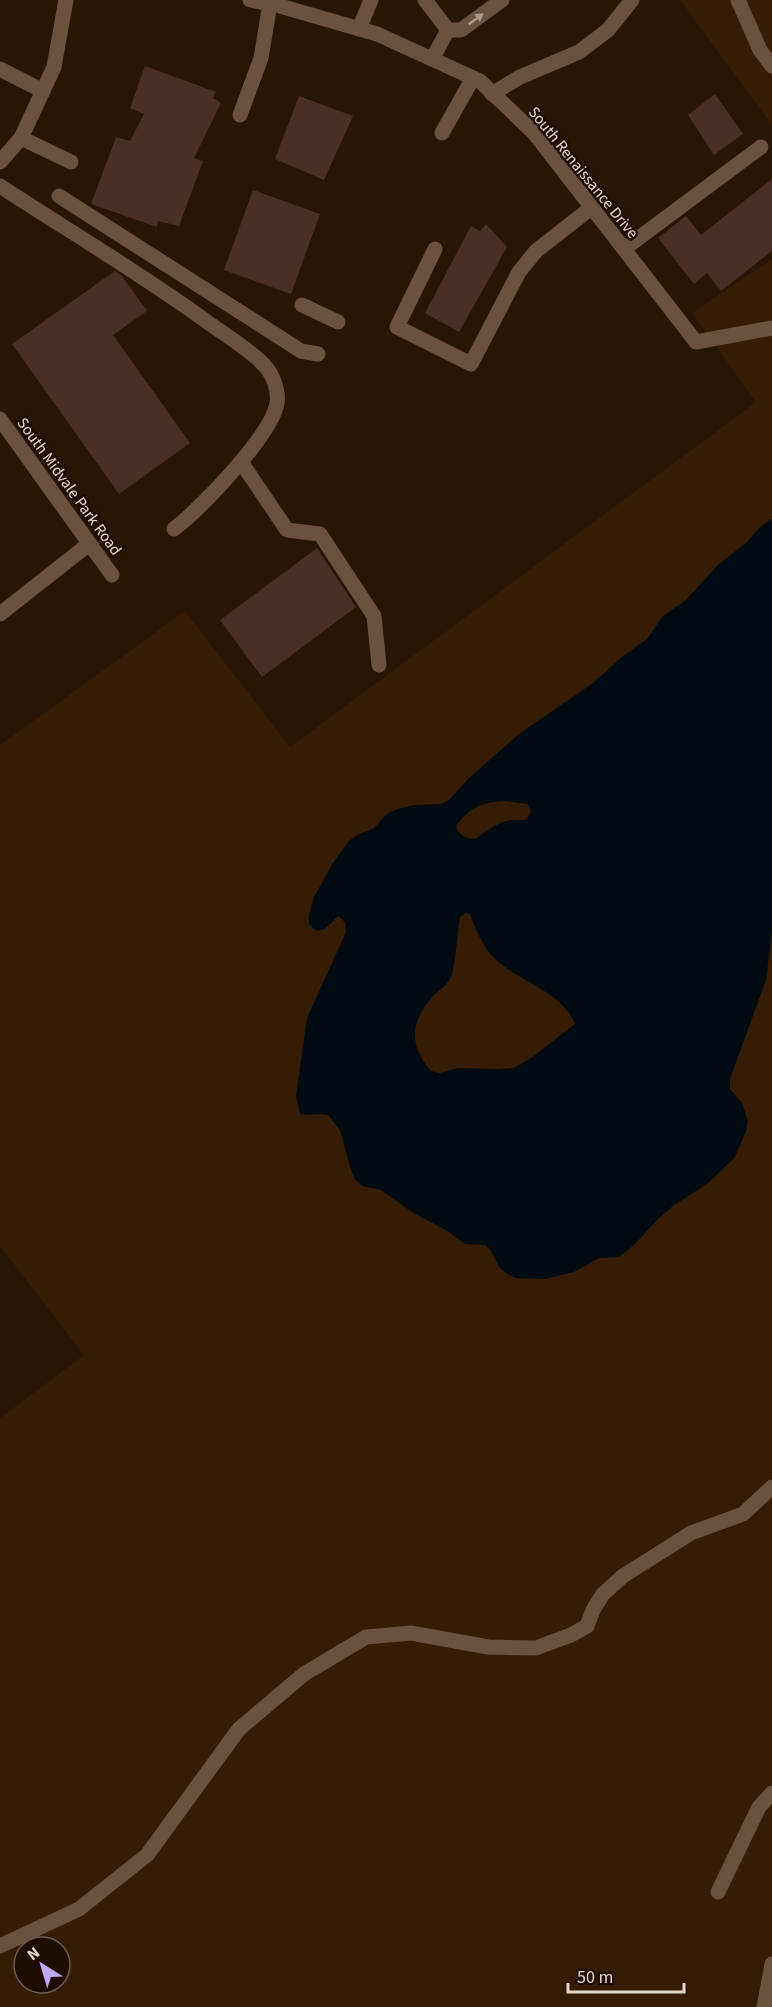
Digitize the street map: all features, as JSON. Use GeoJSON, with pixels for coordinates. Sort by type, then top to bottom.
{"type":"FeatureCollection","features":[{"type":"Feature","properties":{"kind":"street"},"geometry":{"type":"LineString","coordinates":[[0,162],[21,138],[54,67],[66,0]]}},
{"type":"Feature","properties":{"kind":"street","name":"South Renaissance Drive"},"geometry":{"type":"LineString","coordinates":[[250,0],[310,7],[359,29],[377,34],[480,81],[534,133],[696,342],[772,328]]}},
{"type":"Feature","properties":{"kind":"street"},"geometry":{"type":"LineString","coordinates":[[359,29],[371,0]]}},
{"type":"Feature","properties":{"kind":"street"},"geometry":{"type":"LineString","coordinates":[[425,0],[448,30]]}},
{"type":"Feature","properties":{"kind":"street"},"geometry":{"type":"LineString","coordinates":[[448,30],[461,30],[502,0]]}},
{"type":"Feature","properties":{"kind":"street"},"geometry":{"type":"LineString","coordinates":[[492,94],[520,77],[579,52],[608,30],[632,0]]}},
{"type":"Feature","properties":{"kind":"street"},"geometry":{"type":"LineString","coordinates":[[738,0],[760,50],[772,66]]}},
{"type":"Feature","properties":{"kind":"street"},"geometry":{"type":"LineString","coordinates":[[240,115],[261,58],[270,4]]}},
{"type":"Feature","properties":{"kind":"street"},"geometry":{"type":"LineString","coordinates":[[432,59],[448,30]]}},
{"type":"Feature","properties":{"kind":"street"},"geometry":{"type":"LineString","coordinates":[[0,69],[43,91]]}},
{"type":"Feature","properties":{"kind":"street"},"geometry":{"type":"LineString","coordinates":[[442,133],[473,78]]}},
{"type":"Feature","properties":{"kind":"street"},"geometry":{"type":"LineString","coordinates":[[21,138],[71,162]]}},
{"type":"Feature","properties":{"kind":"street"},"geometry":{"type":"LineString","coordinates":[[624,249],[761,147]]}},
{"type":"Feature","properties":{"kind":"street"},"geometry":{"type":"LineString","coordinates":[[0,186],[173,297],[263,364],[270,372],[275,385],[277,402],[272,418],[241,462],[189,517],[174,529]]}},
{"type":"Feature","properties":{"kind":"street"},"geometry":{"type":"LineString","coordinates":[[60,196],[302,351],[318,354]]}},
{"type":"Feature","properties":{"kind":"street"},"geometry":{"type":"LineString","coordinates":[[435,249],[397,327],[471,364],[519,272],[536,251],[591,208]]}},
{"type":"Feature","properties":{"kind":"street"},"geometry":{"type":"LineString","coordinates":[[302,305],[338,322]]}},
{"type":"Feature","properties":{"kind":"street","name":"South Midvale Park Road"},"geometry":{"type":"LineString","coordinates":[[0,419],[112,575]]}},
{"type":"Feature","properties":{"kind":"street"},"geometry":{"type":"LineString","coordinates":[[241,462],[287,530],[320,534],[374,615],[380,665]]}},
{"type":"Feature","properties":{"kind":"street"},"geometry":{"type":"LineString","coordinates":[[0,614],[89,544]]}},
{"type":"Feature","properties":{"kind":"street"},"geometry":{"type":"LineString","coordinates":[[0,1946],[79,1909],[147,1855],[239,1729],[304,1674],[366,1636],[411,1633],[488,1647],[536,1648],[571,1635],[587,1626],[603,1594],[623,1576],[691,1533],[743,1514],[772,1487]]}},
{"type":"Feature","properties":{"kind":"street"},"geometry":{"type":"LineString","coordinates":[[718,1892],[759,1807],[772,1793]]}},
{"type":"Feature","properties":{"kind":"street"},"geometry":{"type":"LineString","coordinates":[[764,2007],[772,1964]]}},
{"type":"Feature","properties":{"kind":"shaded area"},"geometry":{"type":"Polygon","coordinates":[[[680,0],[772,0],[772,125],[680,0]]]}},
{"type":"Feature","properties":{"kind":"shaded area"},"geometry":{"type":"Polygon","coordinates":[[[772,259],[772,2007],[0,2007],[0,1418],[84,1355],[0,1246],[0,745],[185,611],[290,747],[756,402],[692,313],[772,259]]]}},
{"type":"Feature","properties":{"kind":"shaded area"},"geometry":{"type":"Polygon","coordinates":[[[772,519],[772,932],[766,980],[730,1079],[730,1089],[742,1103],[748,1121],[746,1131],[735,1157],[728,1164],[707,1184],[674,1205],[619,1257],[599,1258],[574,1272],[545,1279],[516,1278],[500,1268],[485,1245],[465,1244],[381,1190],[362,1186],[355,1179],[351,1170],[340,1130],[328,1115],[300,1114],[296,1096],[307,1018],[346,932],[345,922],[338,916],[325,929],[316,931],[309,924],[314,897],[333,863],[349,841],[374,828],[387,814],[395,810],[413,805],[441,804],[449,800],[468,779],[519,734],[593,683],[623,656],[647,639],[663,616],[686,600],[718,565],[747,542],[760,527],[772,519]],[[505,801],[489,803],[472,810],[456,826],[459,832],[465,837],[475,839],[503,822],[527,819],[531,811],[527,804],[505,801]],[[466,913],[460,917],[451,977],[432,997],[419,1016],[415,1034],[416,1043],[424,1062],[431,1071],[440,1073],[458,1068],[514,1068],[531,1058],[575,1024],[561,1003],[505,967],[490,954],[470,914],[466,913]]]}},
{"type":"Feature","properties":{"kind":"building"},"geometry":{"type":"Polygon","coordinates":[[[145,66],[216,92],[213,98],[221,103],[194,158],[203,161],[179,226],[158,221],[157,227],[91,204],[116,137],[130,141],[144,114],[130,108],[145,66]]]}},
{"type":"Feature","properties":{"kind":"building"},"geometry":{"type":"Polygon","coordinates":[[[715,94],[743,134],[714,155],[688,115],[715,94]]]}},
{"type":"Feature","properties":{"kind":"building"},"geometry":{"type":"Polygon","coordinates":[[[299,96],[353,116],[324,180],[275,159],[299,96]]]}},
{"type":"Feature","properties":{"kind":"building"},"geometry":{"type":"Polygon","coordinates":[[[772,179],[772,251],[721,291],[707,273],[694,284],[658,238],[686,216],[701,235],[772,179]]]}},
{"type":"Feature","properties":{"kind":"building"},"geometry":{"type":"Polygon","coordinates":[[[253,190],[320,214],[291,294],[224,270],[253,190]]]}},
{"type":"Feature","properties":{"kind":"building"},"geometry":{"type":"Polygon","coordinates":[[[486,224],[507,247],[459,332],[425,313],[471,226],[480,231],[486,224]]]}},
{"type":"Feature","properties":{"kind":"building"},"geometry":{"type":"Polygon","coordinates":[[[115,271],[122,276],[147,311],[113,335],[190,443],[119,494],[12,344],[115,271]]]}},
{"type":"Feature","properties":{"kind":"building"},"geometry":{"type":"Polygon","coordinates":[[[317,548],[356,607],[262,677],[220,620],[317,548]]]}}]}
